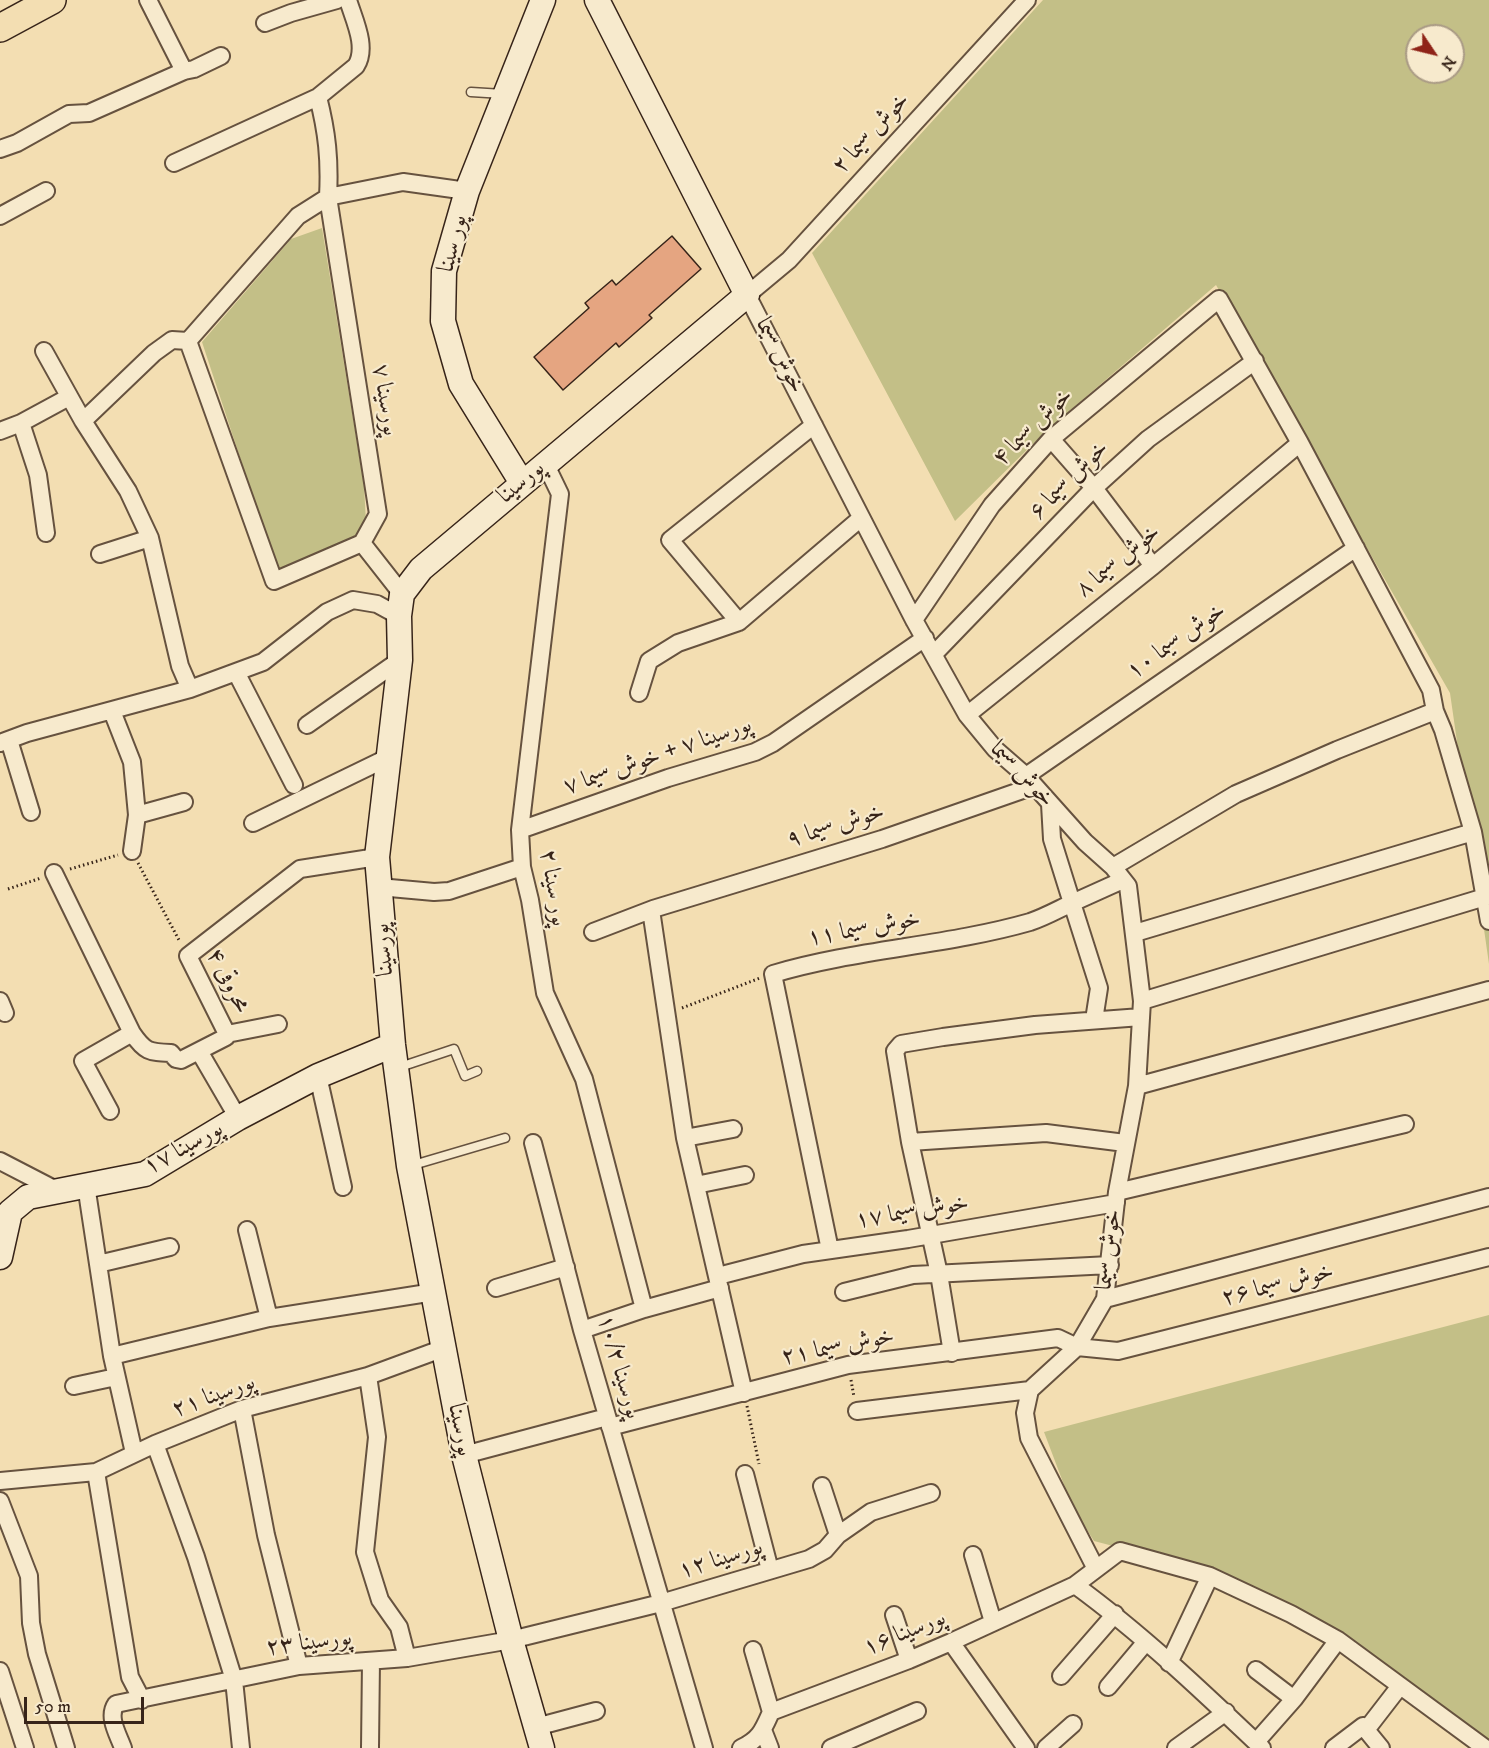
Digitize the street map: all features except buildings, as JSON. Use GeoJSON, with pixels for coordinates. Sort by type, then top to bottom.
{"type":"FeatureCollection","features":[{"type":"Feature","properties":{"kind":"main road"},"geometry":{"type":"LineString","coordinates":[[0,28],[52,0]]}},
{"type":"Feature","properties":{"kind":"street"},"geometry":{"type":"LineString","coordinates":[[148,0],[184,71]]}},
{"type":"Feature","properties":{"kind":"street"},"geometry":{"type":"LineString","coordinates":[[265,24],[289,7],[337,0]]}},
{"type":"Feature","properties":{"kind":"street"},"geometry":{"type":"LineString","coordinates":[[174,163],[318,97],[356,66],[360,59],[361,47],[348,0]]}},
{"type":"Feature","properties":{"kind":"street","name":"پور سینا"},"geometry":{"type":"LineString","coordinates":[[522,483],[461,384],[443,321],[444,271],[467,191],[543,0]]}},
{"type":"Feature","properties":{"kind":"street","name":"خوش سیما"},"geometry":{"type":"LineString","coordinates":[[597,0],[861,518],[967,715],[995,749],[1030,781],[1084,842],[1128,886],[1141,1009],[1137,1086],[1125,1143],[1105,1299],[1077,1347],[1030,1390]]}},
{"type":"Feature","properties":{"kind":"street","name":"خوش سیما ۲"},"geometry":{"type":"LineString","coordinates":[[747,295],[789,260],[1027,0]]}},
{"type":"Feature","properties":{"kind":"street"},"geometry":{"type":"LineString","coordinates":[[0,149],[16,143],[69,114],[89,113],[221,56]]}},
{"type":"Feature","properties":{"kind":"street","name":"پورسینا ۷"},"geometry":{"type":"LineString","coordinates":[[318,97],[326,129],[330,162],[328,197],[378,514],[362,543]]}},
{"type":"Feature","properties":{"kind":"street"},"geometry":{"type":"LineString","coordinates":[[83,421],[154,353],[172,340],[188,340],[298,216],[328,197],[403,182],[467,191]]}},
{"type":"Feature","properties":{"kind":"street"},"geometry":{"type":"LineString","coordinates":[[0,216],[46,191]]}},
{"type":"Feature","properties":{"kind":"street","name":"پورسینا"},"geometry":{"type":"LineString","coordinates":[[539,1738],[511,1641],[464,1455],[409,1166],[393,1045],[377,857],[400,660],[401,605],[421,569],[747,295]]}},
{"type":"Feature","properties":{"kind":"street","name":"خوش سیما ۴"},"geometry":{"type":"LineString","coordinates":[[914,620],[992,505],[1051,440],[1219,299],[1255,361]]}},
{"type":"Feature","properties":{"kind":"street"},"geometry":{"type":"LineString","coordinates":[[188,340],[274,581],[362,543],[401,605]]}},
{"type":"Feature","properties":{"kind":"street"},"geometry":{"type":"LineString","coordinates":[[44,351],[83,421],[128,491],[150,538],[180,666],[190,689]]}},
{"type":"Feature","properties":{"kind":"street"},"geometry":{"type":"LineString","coordinates":[[1255,361],[1431,690],[1435,711],[1443,730],[1473,832],[1489,921]]}},
{"type":"Feature","properties":{"kind":"street","name":"خوش سیما ۶"},"geometry":{"type":"LineString","coordinates":[[934,654],[1094,488],[1148,439],[1255,361]]}},
{"type":"Feature","properties":{"kind":"street"},"geometry":{"type":"LineString","coordinates":[[0,431],[21,423],[69,397]]}},
{"type":"Feature","properties":{"kind":"street"},"geometry":{"type":"LineString","coordinates":[[21,423],[38,475],[46,533]]}},
{"type":"Feature","properties":{"kind":"street"},"geometry":{"type":"LineString","coordinates":[[739,622],[670,540],[814,425]]}},
{"type":"Feature","properties":{"kind":"street"},"geometry":{"type":"LineString","coordinates":[[1051,440],[1094,488],[1153,566]]}},
{"type":"Feature","properties":{"kind":"street","name":"خوش سیما ۸"},"geometry":{"type":"LineString","coordinates":[[967,715],[1153,566],[1300,443]]}},
{"type":"Feature","properties":{"kind":"street","name":"پور سینا ۲"},"geometry":{"type":"LineString","coordinates":[[545,463],[560,494],[520,830],[522,867],[530,900],[545,993],[584,1079],[644,1309]]}},
{"type":"Feature","properties":{"kind":"street"},"geometry":{"type":"LineString","coordinates":[[639,693],[649,661],[678,643],[739,622],[861,518]]}},
{"type":"Feature","properties":{"kind":"street"},"geometry":{"type":"LineString","coordinates":[[100,554],[150,538]]}},
{"type":"Feature","properties":{"kind":"street","name":"خوش سیما ۱۰"},"geometry":{"type":"LineString","coordinates":[[1030,781],[1356,548]]}},
{"type":"Feature","properties":{"kind":"street"},"geometry":{"type":"LineString","coordinates":[[31,812],[5,741],[190,689],[263,662],[327,612],[352,600],[401,605]]}},
{"type":"Feature","properties":{"kind":"street","name":"پورسینا ۷ + خوش سیما ۷"},"geometry":{"type":"LineString","coordinates":[[520,830],[668,778],[755,752],[773,743],[925,638]]}},
{"type":"Feature","properties":{"kind":"street"},"geometry":{"type":"LineString","coordinates":[[307,725],[400,660]]}},
{"type":"Feature","properties":{"kind":"street"},"geometry":{"type":"LineString","coordinates":[[236,672],[294,784]]}},
{"type":"Feature","properties":{"kind":"street"},"geometry":{"type":"LineString","coordinates":[[112,711],[132,762],[137,815],[132,851]]}},
{"type":"Feature","properties":{"kind":"street","name":"خوش سیما ۱۱"},"geometry":{"type":"LineString","coordinates":[[773,974],[811,963],[931,943],[1032,921],[1072,903],[1236,794],[1435,711]]}},
{"type":"Feature","properties":{"kind":"street"},"geometry":{"type":"LineString","coordinates":[[253,823],[389,757]]}},
{"type":"Feature","properties":{"kind":"street","name":"خوش سیما ۹"},"geometry":{"type":"LineString","coordinates":[[593,932],[735,882],[882,839],[1030,781]]}},
{"type":"Feature","properties":{"kind":"street"},"geometry":{"type":"LineString","coordinates":[[137,815],[184,802]]}},
{"type":"Feature","properties":{"kind":"street"},"geometry":{"type":"LineString","coordinates":[[1050,804],[1052,839],[1099,988],[1094,1020]]}},
{"type":"Feature","properties":{"kind":"street"},"geometry":{"type":"LineString","coordinates":[[1134,933],[1473,832]]}},
{"type":"Feature","properties":{"kind":"street"},"geometry":{"type":"LineString","coordinates":[[188,956],[300,869],[377,857]]}},
{"type":"Feature","properties":{"kind":"street"},"geometry":{"type":"LineString","coordinates":[[380,887],[434,892],[449,891],[522,867]]}},
{"type":"Feature","properties":{"kind":"street","name":"محروقی ۴"},"geometry":{"type":"LineString","coordinates":[[54,873],[132,1033],[146,1050],[171,1053],[181,1060],[226,1037],[227,1034],[188,956]]}},
{"type":"Feature","properties":{"kind":"street"},"geometry":{"type":"LineString","coordinates":[[952,1353],[939,1274],[910,1142],[895,1051],[901,1044],[1035,1025],[1094,1020],[1141,1009],[1485,897]]}},
{"type":"Feature","properties":{"kind":"street"},"geometry":{"type":"LineString","coordinates":[[651,910],[685,1138],[744,1393]]}},
{"type":"Feature","properties":{"kind":"street"},"geometry":{"type":"LineString","coordinates":[[773,974],[830,1250]]}},
{"type":"Feature","properties":{"kind":"street"},"geometry":{"type":"LineString","coordinates":[[1137,1086],[1489,990]]}},
{"type":"Feature","properties":{"kind":"street"},"geometry":{"type":"LineString","coordinates":[[227,1034],[278,1024]]}},
{"type":"Feature","properties":{"kind":"street"},"geometry":{"type":"LineString","coordinates":[[110,1111],[82,1061],[132,1033]]}},
{"type":"Feature","properties":{"kind":"street","name":"پورسینا ۱۷"},"geometry":{"type":"LineString","coordinates":[[0,1255],[10,1212],[28,1197],[145,1174],[238,1118],[318,1076],[393,1045]]}},
{"type":"Feature","properties":{"kind":"street"},"geometry":{"type":"LineString","coordinates":[[199,1051],[238,1118]]}},
{"type":"Feature","properties":{"kind":"street"},"geometry":{"type":"LineString","coordinates":[[318,1076],[343,1187]]}},
{"type":"Feature","properties":{"kind":"street","name":"خوش سیما ۱۷"},"geometry":{"type":"LineString","coordinates":[[582,1330],[803,1254],[930,1235],[1117,1197],[1405,1124]]}},
{"type":"Feature","properties":{"kind":"street"},"geometry":{"type":"LineString","coordinates":[[685,1138],[733,1130]]}},
{"type":"Feature","properties":{"kind":"street"},"geometry":{"type":"LineString","coordinates":[[910,1142],[1046,1133],[1125,1143]]}},
{"type":"Feature","properties":{"kind":"street","name":"پورسینا ۱۰/۲"},"geometry":{"type":"LineString","coordinates":[[533,1143],[582,1330],[705,1748]]}},
{"type":"Feature","properties":{"kind":"street"},"geometry":{"type":"LineString","coordinates":[[0,1161],[58,1191]]}},
{"type":"Feature","properties":{"kind":"street"},"geometry":{"type":"LineString","coordinates":[[696,1185],[745,1174]]}},
{"type":"Feature","properties":{"kind":"street"},"geometry":{"type":"LineString","coordinates":[[86,1185],[112,1356],[134,1453]]}},
{"type":"Feature","properties":{"kind":"street"},"geometry":{"type":"LineString","coordinates":[[1105,1299],[1489,1197]]}},
{"type":"Feature","properties":{"kind":"street"},"geometry":{"type":"LineString","coordinates":[[247,1230],[269,1318]]}},
{"type":"Feature","properties":{"kind":"street"},"geometry":{"type":"LineString","coordinates":[[98,1264],[170,1246]]}},
{"type":"Feature","properties":{"kind":"street","name":"خوش سیما ۲۶"},"geometry":{"type":"LineString","coordinates":[[1077,1347],[1118,1351],[1489,1257]]}},
{"type":"Feature","properties":{"kind":"street"},"geometry":{"type":"LineString","coordinates":[[844,1292],[913,1275],[1110,1265]]}},
{"type":"Feature","properties":{"kind":"street"},"geometry":{"type":"LineString","coordinates":[[496,1288],[566,1267]]}},
{"type":"Feature","properties":{"kind":"street"},"geometry":{"type":"LineString","coordinates":[[112,1356],[269,1318],[434,1292]]}},
{"type":"Feature","properties":{"kind":"street","name":"خوش سیما ۲۱"},"geometry":{"type":"LineString","coordinates":[[464,1455],[744,1393],[848,1365],[1058,1338],[1077,1347]]}},
{"type":"Feature","properties":{"kind":"street","name":"پورسینا ۲۱"},"geometry":{"type":"LineString","coordinates":[[0,1481],[96,1472],[134,1453],[242,1409],[368,1376],[444,1348]]}},
{"type":"Feature","properties":{"kind":"street"},"geometry":{"type":"LineString","coordinates":[[368,1376],[377,1437],[365,1552],[380,1600],[399,1627],[407,1658]]}},
{"type":"Feature","properties":{"kind":"street"},"geometry":{"type":"LineString","coordinates":[[74,1386],[116,1377]]}},
{"type":"Feature","properties":{"kind":"street"},"geometry":{"type":"LineString","coordinates":[[857,1411],[1030,1390],[1025,1413],[1029,1438],[1096,1569]]}},
{"type":"Feature","properties":{"kind":"street"},"geometry":{"type":"LineString","coordinates":[[242,1409],[266,1535],[299,1666]]}},
{"type":"Feature","properties":{"kind":"street"},"geometry":{"type":"LineString","coordinates":[[155,1444],[196,1557],[234,1680],[241,1748]]}},
{"type":"Feature","properties":{"kind":"street"},"geometry":{"type":"LineString","coordinates":[[96,1472],[130,1677],[142,1700]]}},
{"type":"Feature","properties":{"kind":"street"},"geometry":{"type":"LineString","coordinates":[[745,1474],[770,1570]]}},
{"type":"Feature","properties":{"kind":"street"},"geometry":{"type":"LineString","coordinates":[[822,1486],[838,1535]]}},
{"type":"Feature","properties":{"kind":"street","name":"پورسینا ۱۲"},"geometry":{"type":"LineString","coordinates":[[511,1641],[661,1603],[809,1559],[825,1550],[838,1535],[871,1512],[931,1493]]}},
{"type":"Feature","properties":{"kind":"street"},"geometry":{"type":"LineString","coordinates":[[0,1501],[29,1576],[31,1623],[35,1644],[66,1748]]}},
{"type":"Feature","properties":{"kind":"street","name":"پورسینا ۱۶"},"geometry":{"type":"LineString","coordinates":[[771,1712],[909,1660],[993,1623],[1075,1585],[1120,1551],[1210,1576]]}},
{"type":"Feature","properties":{"kind":"street"},"geometry":{"type":"LineString","coordinates":[[973,1555],[993,1623]]}},
{"type":"Feature","properties":{"kind":"street"},"geometry":{"type":"LineString","coordinates":[[1169,1663],[1210,1576],[1292,1614],[1338,1640],[1485,1748]]}},
{"type":"Feature","properties":{"kind":"street"},"geometry":{"type":"LineString","coordinates":[[1075,1585],[1115,1614],[1226,1712],[1259,1745],[1338,1640]]}},
{"type":"Feature","properties":{"kind":"street"},"geometry":{"type":"LineString","coordinates":[[1061,1676],[1115,1614]]}},
{"type":"Feature","properties":{"kind":"street"},"geometry":{"type":"LineString","coordinates":[[894,1615],[909,1660]]}},
{"type":"Feature","properties":{"kind":"street","name":"پورسینا ۲۳"},"geometry":{"type":"LineString","coordinates":[[123,1748],[112,1719],[111,1710],[116,1704],[299,1666],[407,1658],[511,1641]]}},
{"type":"Feature","properties":{"kind":"street"},"geometry":{"type":"LineString","coordinates":[[951,1642],[1026,1748]]}},
{"type":"Feature","properties":{"kind":"street"},"geometry":{"type":"LineString","coordinates":[[1108,1687],[1145,1642]]}},
{"type":"Feature","properties":{"kind":"street"},"geometry":{"type":"LineString","coordinates":[[741,1748],[755,1741],[771,1712],[753,1650]]}},
{"type":"Feature","properties":{"kind":"street"},"geometry":{"type":"LineString","coordinates":[[370,1748],[371,1661]]}},
{"type":"Feature","properties":{"kind":"street"},"geometry":{"type":"LineString","coordinates":[[1256,1670],[1294,1700]]}},
{"type":"Feature","properties":{"kind":"street"},"geometry":{"type":"LineString","coordinates":[[0,1671],[25,1748]]}},
{"type":"Feature","properties":{"kind":"street"},"geometry":{"type":"LineString","coordinates":[[1334,1748],[1364,1728],[1400,1686]]}},
{"type":"Feature","properties":{"kind":"street"},"geometry":{"type":"LineString","coordinates":[[539,1738],[596,1711]]}},
{"type":"Feature","properties":{"kind":"street"},"geometry":{"type":"LineString","coordinates":[[831,1748],[917,1711]]}},
{"type":"Feature","properties":{"kind":"street"},"geometry":{"type":"LineString","coordinates":[[1176,1748],[1226,1712]]}},
{"type":"Feature","properties":{"kind":"street"},"geometry":{"type":"LineString","coordinates":[[1046,1748],[1073,1724]]}},
{"type":"Feature","properties":{"kind":"street"},"geometry":{"type":"LineString","coordinates":[[1364,1728],[1381,1748]]}},
{"type":"Feature","properties":{"kind":"street"},"geometry":{"type":"LineString","coordinates":[[763,1730],[770,1748]]}},
{"type":"Feature","properties":{"kind":"lane"},"geometry":{"type":"LineString","coordinates":[[471,92],[506,94]]}},
{"type":"Feature","properties":{"kind":"lane"},"geometry":{"type":"LineString","coordinates":[[396,1069],[454,1049],[465,1076],[477,1071]]}},
{"type":"Feature","properties":{"kind":"lane"},"geometry":{"type":"LineString","coordinates":[[409,1166],[505,1138]]}},
{"type":"Feature","properties":{"kind":"path","name":"محروقی ۴"},"geometry":{"type":"LineString","coordinates":[[132,851],[188,956]]}},
{"type":"Feature","properties":{"kind":"path"},"geometry":{"type":"LineString","coordinates":[[666,1015],[749,981],[773,974]]}},
{"type":"Feature","properties":{"kind":"path"},"geometry":{"type":"LineString","coordinates":[[848,1365],[857,1411]]}},
{"type":"Feature","properties":{"kind":"path"},"geometry":{"type":"LineString","coordinates":[[744,1393],[760,1472],[745,1474]]}},
{"type":"Feature","properties":{"kind":"shaded area"},"geometry":{"type":"Polygon","coordinates":[[[1043,0],[1489,0],[1489,964],[1450,693],[1216,285],[1045,432],[955,521],[812,253],[1043,0]]]}},
{"type":"Feature","properties":{"kind":"shaded area"},"geometry":{"type":"Polygon","coordinates":[[[322,228],[364,486],[366,522],[348,546],[277,570],[202,342],[291,239],[322,228]]]}},
{"type":"Feature","properties":{"kind":"shaded area"},"geometry":{"type":"Polygon","coordinates":[[[1489,1315],[1489,1742],[1355,1645],[1298,1607],[1227,1576],[1094,1541],[1072,1506],[1044,1432],[1489,1315]]]}}]}
